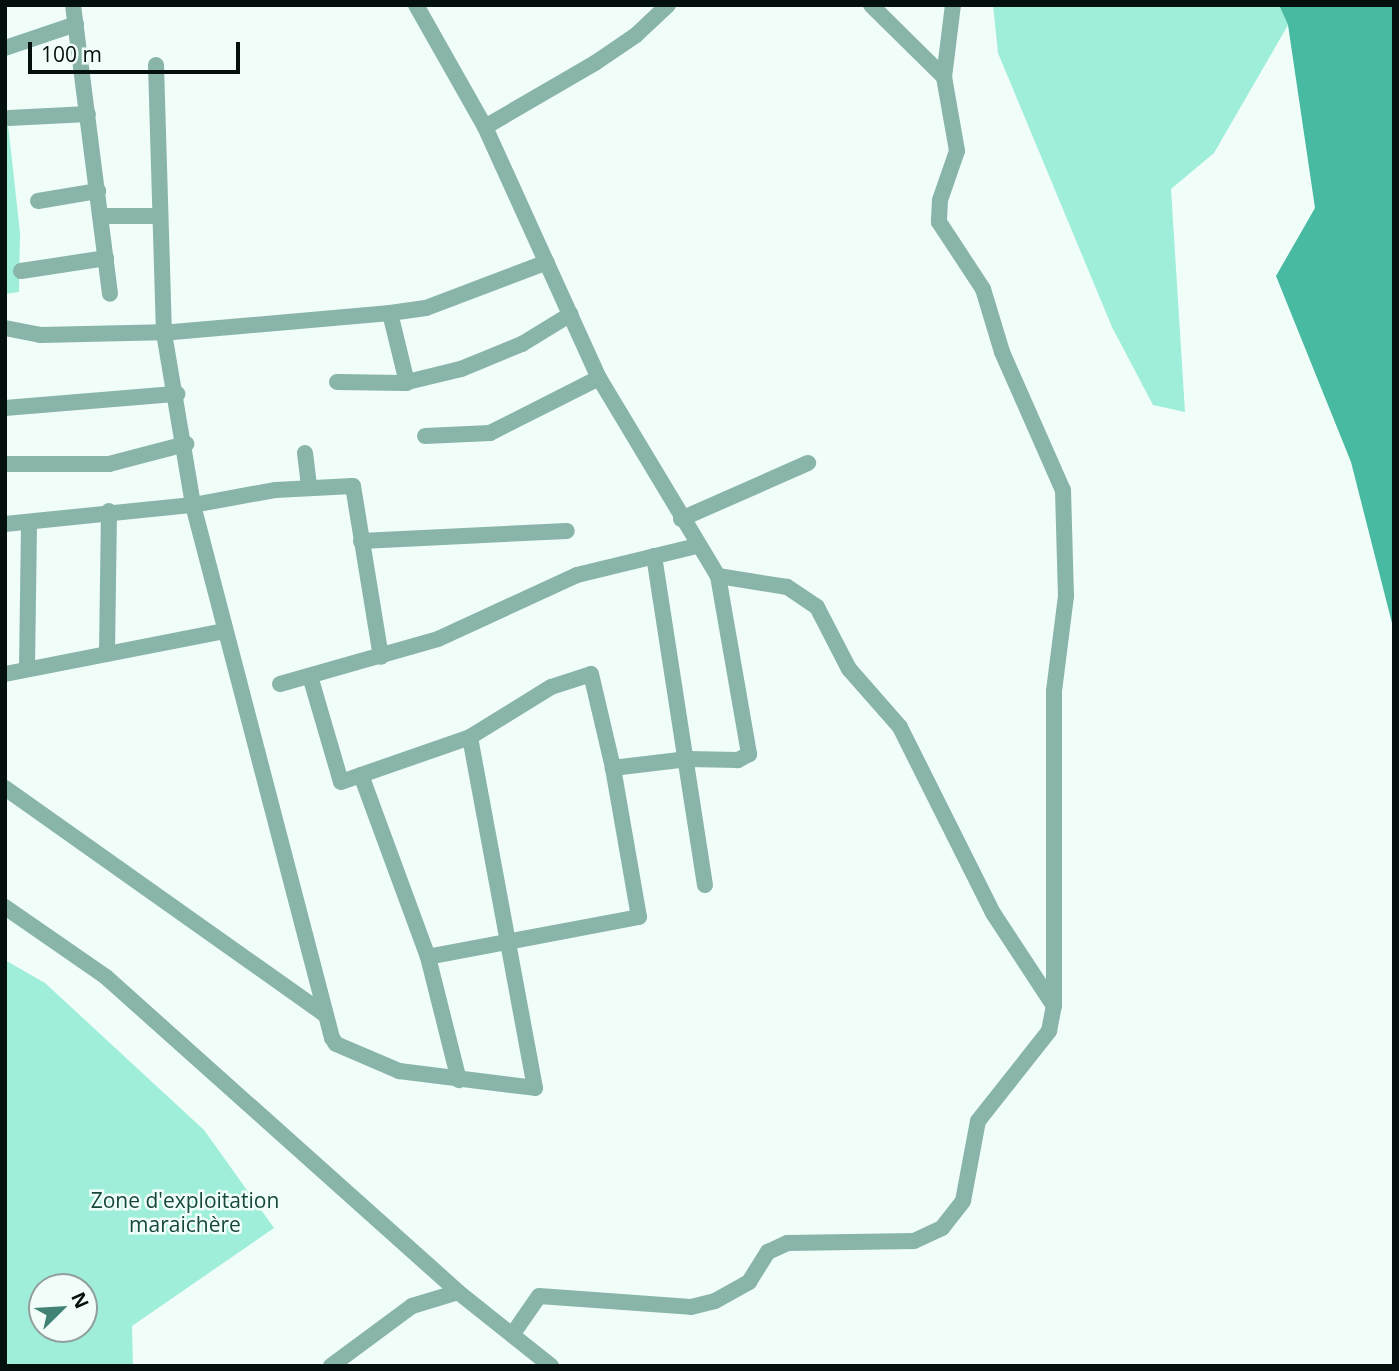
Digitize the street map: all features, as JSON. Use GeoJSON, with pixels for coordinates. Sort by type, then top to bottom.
{"type":"FeatureCollection","features":[{"type":"Feature","properties":{"kind":"street"},"geometry":{"type":"LineString","coordinates":[[73,5],[110,294]]}},
{"type":"Feature","properties":{"kind":"street"},"geometry":{"type":"LineString","coordinates":[[416,5],[485,127],[599,378],[642,445],[697,546],[718,576],[749,753],[738,760],[688,759],[613,768]]}},
{"type":"Feature","properties":{"kind":"street"},"geometry":{"type":"LineString","coordinates":[[485,127],[606,56],[668,5]]}},
{"type":"Feature","properties":{"kind":"street"},"geometry":{"type":"LineString","coordinates":[[871,5],[944,77]]}},
{"type":"Feature","properties":{"kind":"street"},"geometry":{"type":"LineString","coordinates":[[512,1335],[539,1296],[691,1307],[715,1301],[749,1283],[768,1252],[787,1243],[914,1241],[942,1228],[963,1201],[978,1121],[1049,1031],[1054,1006],[1054,691],[1066,596],[1063,490],[1002,352],[983,289],[939,222],[940,200],[957,151],[944,77],[953,5]]}},
{"type":"Feature","properties":{"kind":"street"},"geometry":{"type":"LineString","coordinates":[[5,48],[76,24]]}},
{"type":"Feature","properties":{"kind":"street"},"geometry":{"type":"LineString","coordinates":[[156,65],[164,333],[186,444],[193,505],[326,1016],[336,1044],[399,1071],[535,1088],[470,737]]}},
{"type":"Feature","properties":{"kind":"street"},"geometry":{"type":"LineString","coordinates":[[9,118],[88,114]]}},
{"type":"Feature","properties":{"kind":"street"},"geometry":{"type":"LineString","coordinates":[[38,201],[98,191]]}},
{"type":"Feature","properties":{"kind":"street"},"geometry":{"type":"LineString","coordinates":[[101,216],[159,216]]}},
{"type":"Feature","properties":{"kind":"street"},"geometry":{"type":"LineString","coordinates":[[21,271],[106,258]]}},
{"type":"Feature","properties":{"kind":"street"},"geometry":{"type":"LineString","coordinates":[[5,328],[41,335],[164,333],[390,313],[426,307],[547,262]]}},
{"type":"Feature","properties":{"kind":"street"},"geometry":{"type":"LineString","coordinates":[[390,313],[407,383]]}},
{"type":"Feature","properties":{"kind":"street"},"geometry":{"type":"LineString","coordinates":[[337,382],[407,383],[498,356],[571,314]]}},
{"type":"Feature","properties":{"kind":"street"},"geometry":{"type":"LineString","coordinates":[[425,436],[490,433],[599,378]]}},
{"type":"Feature","properties":{"kind":"street"},"geometry":{"type":"LineString","coordinates":[[5,408],[177,394]]}},
{"type":"Feature","properties":{"kind":"street"},"geometry":{"type":"LineString","coordinates":[[5,464],[109,464],[186,444]]}},
{"type":"Feature","properties":{"kind":"street"},"geometry":{"type":"LineString","coordinates":[[305,453],[309,487]]}},
{"type":"Feature","properties":{"kind":"street"},"geometry":{"type":"LineString","coordinates":[[681,519],[808,463]]}},
{"type":"Feature","properties":{"kind":"street"},"geometry":{"type":"LineString","coordinates":[[5,524],[108,511],[193,505],[309,487],[353,486],[381,657]]}},
{"type":"Feature","properties":{"kind":"street"},"geometry":{"type":"LineString","coordinates":[[107,653],[108,511]]}},
{"type":"Feature","properties":{"kind":"street"},"geometry":{"type":"LineString","coordinates":[[27,668],[29,522]]}},
{"type":"Feature","properties":{"kind":"street"},"geometry":{"type":"LineString","coordinates":[[360,541],[567,531]]}},
{"type":"Feature","properties":{"kind":"street"},"geometry":{"type":"LineString","coordinates":[[279,684],[381,657],[467,628],[577,575],[697,546]]}},
{"type":"Feature","properties":{"kind":"street"},"geometry":{"type":"LineString","coordinates":[[654,556],[688,759],[705,885]]}},
{"type":"Feature","properties":{"kind":"street"},"geometry":{"type":"LineString","coordinates":[[718,576],[787,587],[817,607],[849,669],[900,727],[993,913],[1054,1006]]}},
{"type":"Feature","properties":{"kind":"street"},"geometry":{"type":"LineString","coordinates":[[5,674],[224,631]]}},
{"type":"Feature","properties":{"kind":"street"},"geometry":{"type":"LineString","coordinates":[[310,676],[341,782],[470,737],[551,687],[591,674],[613,768],[639,916],[428,957]]}},
{"type":"Feature","properties":{"kind":"street"},"geometry":{"type":"LineString","coordinates":[[361,775],[428,957],[459,1080]]}},
{"type":"Feature","properties":{"kind":"street"},"geometry":{"type":"LineString","coordinates":[[5,788],[326,1016]]}},
{"type":"Feature","properties":{"kind":"street"},"geometry":{"type":"LineString","coordinates":[[5,907],[106,977],[457,1292],[551,1366]]}},
{"type":"Feature","properties":{"kind":"street"},"geometry":{"type":"LineString","coordinates":[[331,1366],[412,1306],[457,1292]]}},
{"type":"Feature","properties":{"kind":"green space"},"geometry":{"type":"Polygon","coordinates":[[[993,5],[1279,5],[1288,25],[1214,153],[1171,189],[1185,412],[1153,405],[1112,327],[998,53],[993,5]]]}},
{"type":"Feature","properties":{"kind":"green space"},"geometry":{"type":"Polygon","coordinates":[[[5,97],[20,233],[19,292],[5,294],[5,97]]]}},
{"type":"Feature","properties":{"kind":"green space","name":"Zone d'exploitation maraichère"},"geometry":{"type":"Polygon","coordinates":[[[5,960],[45,983],[204,1130],[274,1228],[132,1326],[133,1366],[5,1366],[5,960]]]}},
{"type":"Feature","properties":{"kind":"shaded area"},"geometry":{"type":"Polygon","coordinates":[[[1279,5],[1394,5],[1394,631],[1351,462],[1276,276],[1315,208],[1288,25],[1279,5]]]}}]}
